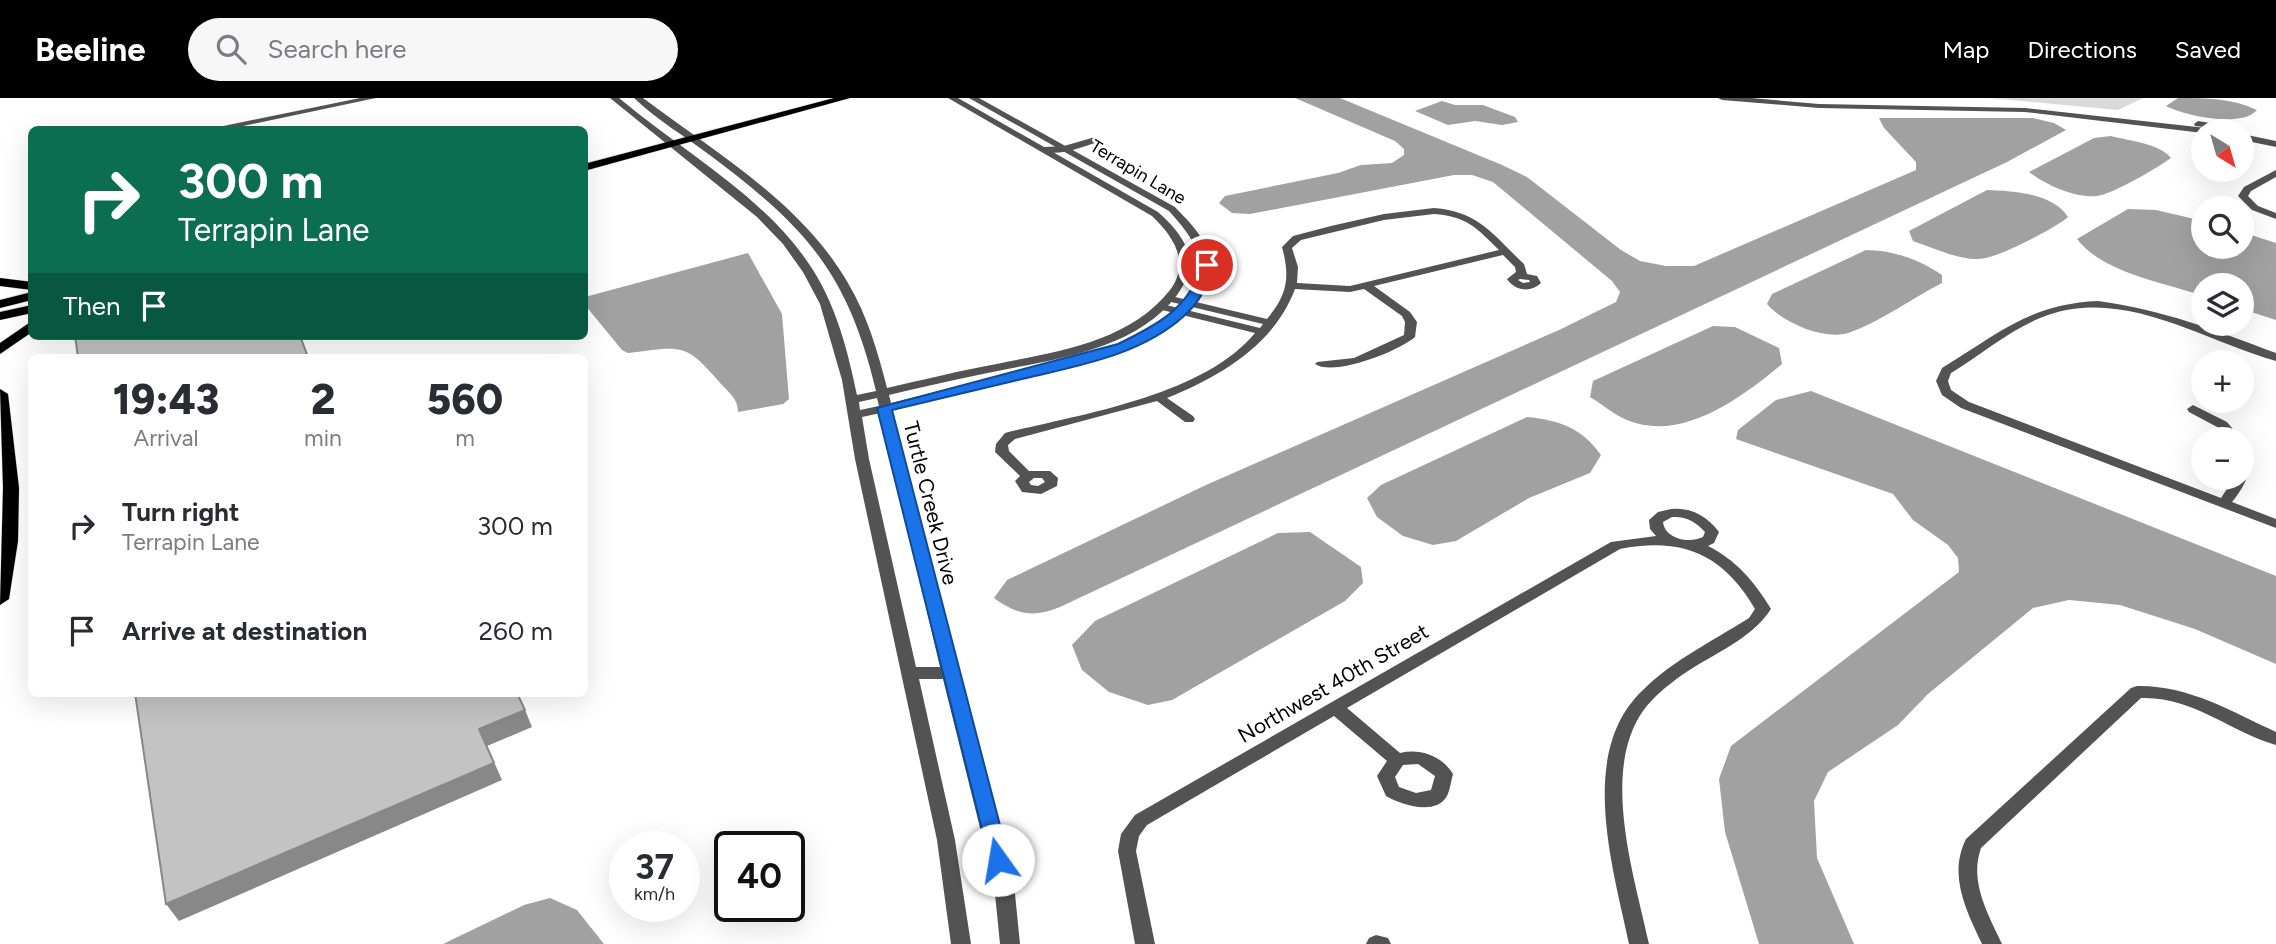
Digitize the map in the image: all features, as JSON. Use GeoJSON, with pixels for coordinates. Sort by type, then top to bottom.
{"type":"FeatureCollection","features":[{"type":"Feature","properties":{"kind":"main road"},"geometry":{"type":"LineString","coordinates":[[588,167],[666,141],[681,131],[808,98]]}},
{"type":"Feature","properties":{"kind":"main road"},"geometry":{"type":"LineString","coordinates":[[588,156],[666,141],[691,139],[845,98]]}},
{"type":"Feature","properties":{"kind":"main road"},"geometry":{"type":"LineString","coordinates":[[0,282],[28,286]]}},
{"type":"Feature","properties":{"kind":"main road"},"geometry":{"type":"LineString","coordinates":[[0,304],[28,297]]}},
{"type":"Feature","properties":{"kind":"main road"},"geometry":{"type":"LineString","coordinates":[[0,317],[28,310]]}},
{"type":"Feature","properties":{"kind":"main road"},"geometry":{"type":"LineString","coordinates":[[0,350],[28,328]]}},
{"type":"Feature","properties":{"kind":"main road"},"geometry":{"type":"LineString","coordinates":[[0,394],[11,488],[9,541],[0,599]]}},
{"type":"Feature","properties":{"kind":"street"},"geometry":{"type":"LineString","coordinates":[[228,126],[372,98]]}},
{"type":"Feature","properties":{"kind":"street"},"geometry":{"type":"LineString","coordinates":[[614,98],[775,230],[807,269],[821,295],[840,347],[853,400],[908,674],[946,840],[961,944]]}},
{"type":"Feature","properties":{"kind":"street","name":"Turtle Creek Drive"},"geometry":{"type":"LineString","coordinates":[[638,98],[797,223],[828,258],[852,298],[869,342],[1001,872],[1010,944]]}},
{"type":"Feature","properties":{"kind":"street","name":"Terrapin Lane"},"geometry":{"type":"LineString","coordinates":[[853,400],[1080,348],[1108,339],[1171,299],[1187,263],[1184,248],[1174,230],[1155,214],[952,98]]}},
{"type":"Feature","properties":{"kind":"street","name":"Terrapin Lane"},"geometry":{"type":"LineString","coordinates":[[855,415],[1123,347],[1154,332],[1185,308],[1203,284],[1207,265],[1203,247],[1193,228],[1172,209],[973,98]]}},
{"type":"Feature","properties":{"kind":"street"},"geometry":{"type":"LineString","coordinates":[[1722,98],[1819,106],[2025,110],[2191,129]]}},
{"type":"Feature","properties":{"kind":"street"},"geometry":{"type":"LineString","coordinates":[[1797,98],[2044,106],[2191,125]]}},
{"type":"Feature","properties":{"kind":"street"},"geometry":{"type":"LineString","coordinates":[[2254,134],[2276,138]]}},
{"type":"Feature","properties":{"kind":"street"},"geometry":{"type":"LineString","coordinates":[[1045,150],[1092,138]]}},
{"type":"Feature","properties":{"kind":"street"},"geometry":{"type":"LineString","coordinates":[[2254,139],[2276,144]]}},
{"type":"Feature","properties":{"kind":"street"},"geometry":{"type":"LineString","coordinates":[[2276,173],[2247,189],[2243,196],[2246,203],[2276,216]]}},
{"type":"Feature","properties":{"kind":"street"},"geometry":{"type":"LineString","coordinates":[[1027,475],[1002,452],[1002,444],[1010,436],[1157,396],[1226,363],[1267,328],[1291,286],[1293,267],[1287,247],[1297,238],[1419,211],[1450,212],[1467,217],[1520,265],[1522,275]]}},
{"type":"Feature","properties":{"kind":"street"},"geometry":{"type":"LineString","coordinates":[[775,230],[797,223]]}},
{"type":"Feature","properties":{"kind":"street"},"geometry":{"type":"LineString","coordinates":[[1291,286],[1326,290],[1367,286],[1505,252]]}},
{"type":"Feature","properties":{"kind":"street"},"geometry":{"type":"LineString","coordinates":[[1321,364],[1356,361],[1409,337],[1411,322],[1406,314],[1367,286]]}},
{"type":"Feature","properties":{"kind":"street"},"geometry":{"type":"LineString","coordinates":[[821,295],[837,299],[852,298]]}},
{"type":"Feature","properties":{"kind":"street"},"geometry":{"type":"LineString","coordinates":[[1171,299],[1185,308]]}},
{"type":"Feature","properties":{"kind":"street"},"geometry":{"type":"LineString","coordinates":[[2276,357],[2167,318],[2096,301],[2042,313],[1946,371],[1942,381],[1946,391],[1965,405],[2276,524]]}},
{"type":"Feature","properties":{"kind":"street"},"geometry":{"type":"LineString","coordinates":[[1161,307],[1185,308],[1267,328]]}},
{"type":"Feature","properties":{"kind":"street"},"geometry":{"type":"LineString","coordinates":[[1025,374],[1071,358],[1080,348]]}},
{"type":"Feature","properties":{"kind":"street"},"geometry":{"type":"LineString","coordinates":[[1157,396],[1189,419]]}},
{"type":"Feature","properties":{"kind":"street"},"geometry":{"type":"LineString","coordinates":[[2200,413],[2225,427]]}},
{"type":"Feature","properties":{"kind":"street"},"geometry":{"type":"LineString","coordinates":[[2224,504],[2236,490]]}},
{"type":"Feature","properties":{"kind":"street"},"geometry":{"type":"LineString","coordinates":[[1639,944],[1615,816],[1615,769],[1620,734],[1637,706],[1660,685],[1754,622],[1763,609],[1748,585],[1723,561],[1698,545],[1666,538],[1657,528],[1656,520],[1664,513],[1693,516],[1706,523],[1712,532],[1709,541],[1698,545]]}},
{"type":"Feature","properties":{"kind":"street","name":"Northwest 40th Street"},"geometry":{"type":"LineString","coordinates":[[1144,944],[1127,851],[1130,834],[1141,820],[1616,545],[1666,538]]}},
{"type":"Feature","properties":{"kind":"street"},"geometry":{"type":"LineString","coordinates":[[908,674],[950,673]]}},
{"type":"Feature","properties":{"kind":"street"},"geometry":{"type":"LineString","coordinates":[[1992,944],[1982,925],[1966,876],[1965,859],[1973,844],[2137,692],[2154,690],[2175,694],[2276,739]]}},
{"type":"Feature","properties":{"kind":"street"},"geometry":{"type":"LineString","coordinates":[[1336,708],[1397,760]]}},
{"type":"Feature","properties":{"kind":"shaded area"},"geometry":{"type":"Polygon","coordinates":[[[1295,98],[1340,98],[1502,165],[1527,177],[1621,250],[1640,261],[1666,266],[1694,266],[1916,170],[1916,162],[1884,128],[1879,118],[2033,118],[2054,123],[2066,130],[2007,162],[1060,607],[1042,613],[1026,613],[1002,604],[994,598],[1007,580],[1206,485],[1559,330],[1616,302],[1620,292],[1612,281],[1493,182],[1472,175],[1454,175],[1250,214],[1232,213],[1219,203],[1225,196],[1338,173],[1361,165],[1392,163],[1404,155],[1404,149],[1395,141],[1295,98]]]}},
{"type":"Feature","properties":{"kind":"shaded area"},"geometry":{"type":"Polygon","coordinates":[[[1989,98],[2143,98],[2118,110],[1989,98]]]}},
{"type":"Feature","properties":{"kind":"shaded area"},"geometry":{"type":"Polygon","coordinates":[[[2178,98],[2208,99],[2228,101],[2257,110],[2250,115],[2227,119],[2199,116],[2166,106],[2178,98]]]}},
{"type":"Feature","properties":{"kind":"shaded area"},"geometry":{"type":"Polygon","coordinates":[[[1442,101],[1455,105],[1483,105],[1515,117],[1518,122],[1502,125],[1475,121],[1448,125],[1415,111],[1442,101]]]}},
{"type":"Feature","properties":{"kind":"shaded area"},"geometry":{"type":"Polygon","coordinates":[[[2111,136],[2151,146],[2171,158],[2124,186],[2097,196],[2061,190],[2029,172],[2094,138],[2111,136]]]}},
{"type":"Feature","properties":{"kind":"shaded area"},"geometry":{"type":"Polygon","coordinates":[[[1987,190],[2043,198],[2061,209],[2068,217],[2004,252],[1986,258],[1959,257],[1913,241],[1909,231],[1987,190]]]}},
{"type":"Feature","properties":{"kind":"shaded area"},"geometry":{"type":"Polygon","coordinates":[[[2128,209],[2156,210],[2191,218],[2191,259],[2254,259],[2254,236],[2276,243],[2276,320],[2254,313],[2254,273],[2191,273],[2191,292],[2118,268],[2088,251],[2077,239],[2128,209]]]}},
{"type":"Feature","properties":{"kind":"shaded area"},"geometry":{"type":"Polygon","coordinates":[[[1866,250],[1915,260],[1942,275],[1942,283],[1874,322],[1841,334],[1830,335],[1806,329],[1784,318],[1767,304],[1772,294],[1866,250]]]}},
{"type":"Feature","properties":{"kind":"shaded area"},"geometry":{"type":"Polygon","coordinates":[[[748,253],[782,314],[789,399],[783,404],[738,412],[731,394],[691,354],[673,349],[628,353],[622,350],[588,309],[588,296],[748,253]]]}},
{"type":"Feature","properties":{"kind":"shaded area"},"geometry":{"type":"Polygon","coordinates":[[[1713,326],[1735,327],[1779,348],[1782,364],[1749,390],[1710,413],[1669,426],[1648,426],[1627,420],[1590,397],[1593,381],[1713,326]]]}},
{"type":"Feature","properties":{"kind":"shaded area"},"geometry":{"type":"Polygon","coordinates":[[[1811,391],[2276,576],[2276,664],[2195,629],[2120,605],[2069,600],[2033,608],[1928,694],[1898,725],[1828,772],[1814,801],[1817,858],[1854,944],[1759,944],[1725,832],[1719,779],[1731,746],[1959,572],[1958,558],[1948,545],[1913,520],[1893,494],[1736,439],[1738,430],[1776,400],[1811,391]]]}},
{"type":"Feature","properties":{"kind":"shaded area"},"geometry":{"type":"Polygon","coordinates":[[[1527,417],[1559,423],[1586,438],[1601,455],[1590,473],[1529,498],[1456,541],[1433,545],[1403,536],[1377,517],[1367,498],[1381,485],[1527,417]]]}},
{"type":"Feature","properties":{"kind":"shaded area"},"geometry":{"type":"Polygon","coordinates":[[[1310,532],[1361,567],[1363,583],[1345,601],[1172,700],[1148,705],[1109,692],[1082,670],[1072,645],[1095,621],[1278,533],[1310,532]]]}},
{"type":"Feature","properties":{"kind":"shaded area"},"geometry":{"type":"Polygon","coordinates":[[[550,898],[577,910],[604,944],[443,944],[524,905],[550,898]]]}},
{"type":"Feature","properties":{"kind":"building"},"geometry":{"type":"Polygon","coordinates":[[[76,340],[302,340],[307,354],[78,354],[76,340]]]}},
{"type":"Feature","properties":{"kind":"building"},"geometry":{"type":"Polygon","coordinates":[[[136,697],[519,697],[525,710],[479,729],[494,763],[166,904],[136,697]]]}},
{"type":"Feature","properties":{"kind":"route"},"geometry":{"type":"LineString","coordinates":[[998,860],[884,408],[1077,362],[1123,347],[1154,332],[1181,312],[1203,284],[1207,265]]}}]}
